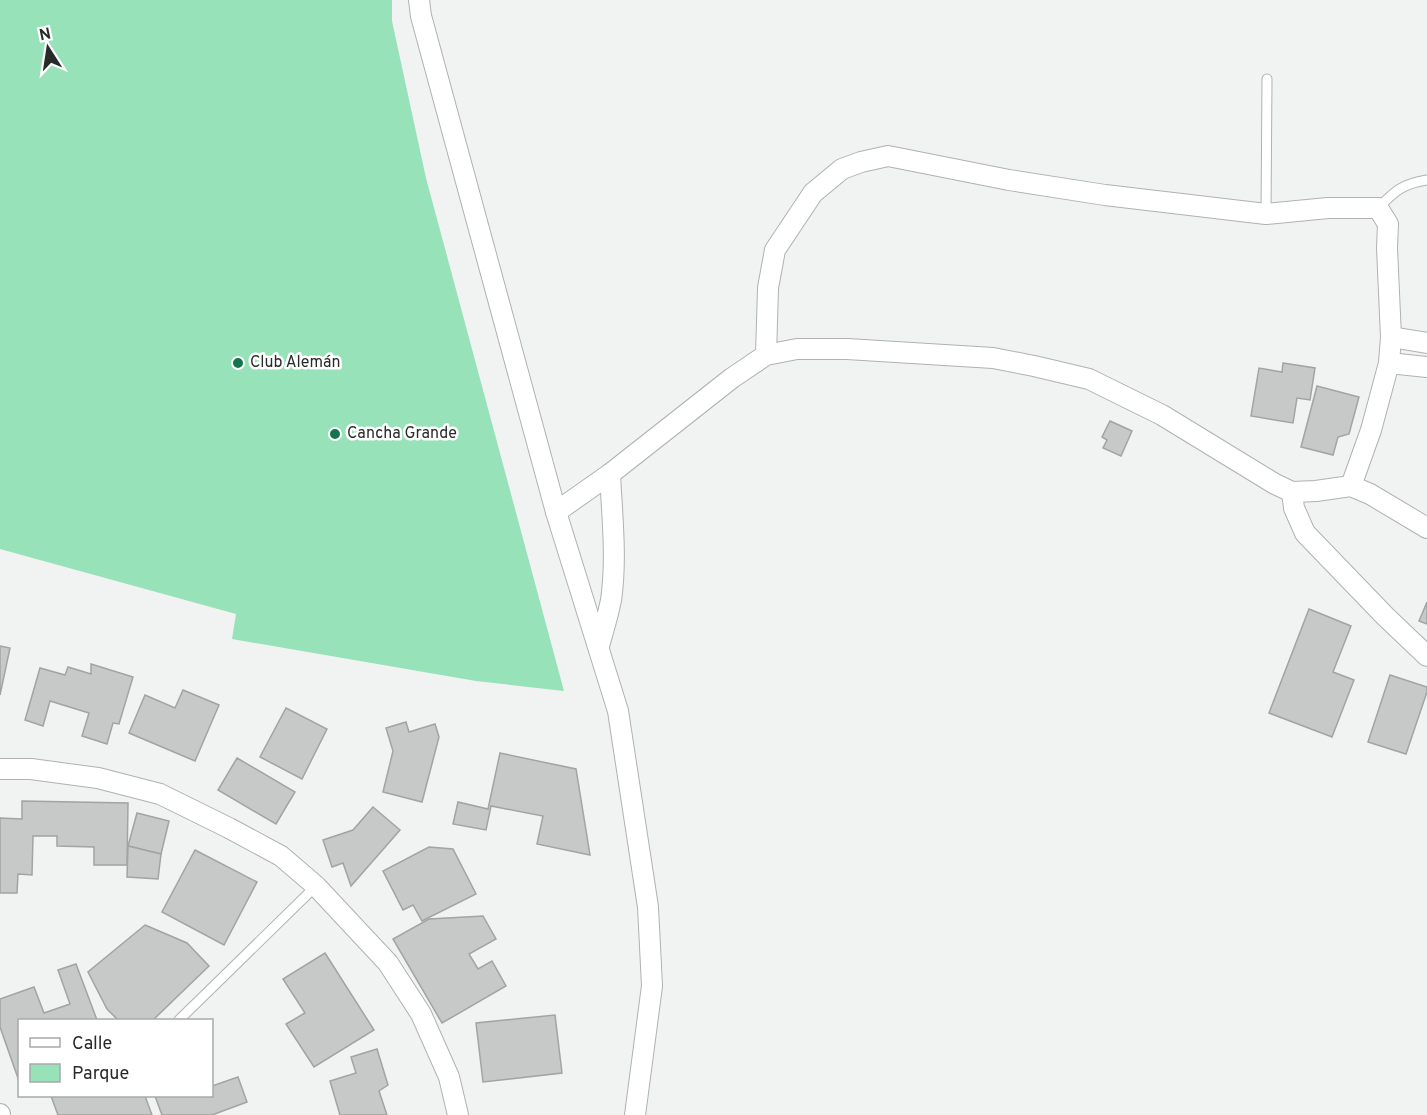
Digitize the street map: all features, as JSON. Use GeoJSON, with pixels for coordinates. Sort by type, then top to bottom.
{"type":"FeatureCollection","features":[{"type":"Feature","properties":{"kind":"street"},"geometry":{"type":"LineString","coordinates":[[419,0],[421,16],[556,512],[618,711],[648,907],[652,986],[635,1115]]}},
{"type":"Feature","properties":{"kind":"street"},"geometry":{"type":"LineString","coordinates":[[766,355],[768,288],[775,250],[813,193],[842,168],[861,162],[888,156],[1009,180],[1105,195],[1266,214],[1328,208],[1378,208],[1388,224],[1391,337],[1389,363],[1371,430],[1351,486]]}},
{"type":"Feature","properties":{"kind":"street"},"geometry":{"type":"LineString","coordinates":[[1391,337],[1427,343]]}},
{"type":"Feature","properties":{"kind":"street"},"geometry":{"type":"LineString","coordinates":[[556,512],[610,474],[732,378],[766,355],[797,349],[847,349],[993,358],[1089,379],[1162,415],[1292,492],[1351,486],[1370,494],[1427,528]]}},
{"type":"Feature","properties":{"kind":"street"},"geometry":{"type":"LineString","coordinates":[[1389,363],[1427,367]]}},
{"type":"Feature","properties":{"kind":"street"},"geometry":{"type":"LineString","coordinates":[[599,646],[611,601],[613,575],[614,539],[610,474]]}},
{"type":"Feature","properties":{"kind":"street"},"geometry":{"type":"LineString","coordinates":[[1292,492],[1294,508],[1305,533],[1427,656]]}},
{"type":"Feature","properties":{"kind":"street"},"geometry":{"type":"LineString","coordinates":[[0,769],[31,770],[98,778],[160,794],[281,856],[316,886],[388,963],[421,1014],[449,1077],[458,1115]]}},
{"type":"Feature","properties":{"kind":"lane"},"geometry":{"type":"LineString","coordinates":[[1266,214],[1267,80]]}},
{"type":"Feature","properties":{"kind":"lane"},"geometry":{"type":"LineString","coordinates":[[1378,208],[1393,193],[1411,183],[1427,180]]}},
{"type":"Feature","properties":{"kind":"lane"},"geometry":{"type":"LineString","coordinates":[[180,1019],[316,886]]}},
{"type":"Feature","properties":{"kind":"green space","name":"Club Alemán"},"geometry":{"type":"Polygon","coordinates":[[[0,0],[392,0],[392,21],[426,178],[564,691],[476,681],[232,639],[236,614],[0,549],[0,0]]]}},
{"type":"Feature","properties":{"kind":"building"},"geometry":{"type":"Polygon","coordinates":[[[1283,363],[1315,368],[1310,400],[1297,398],[1293,423],[1251,416],[1259,368],[1282,372],[1283,363]]]}},
{"type":"Feature","properties":{"kind":"building"},"geometry":{"type":"Polygon","coordinates":[[[1317,386],[1359,397],[1349,434],[1338,437],[1333,455],[1301,447],[1317,386]]]}},
{"type":"Feature","properties":{"kind":"building"},"geometry":{"type":"Polygon","coordinates":[[[1110,421],[1132,431],[1121,456],[1103,448],[1107,440],[1102,437],[1110,421]]]}},
{"type":"Feature","properties":{"kind":"building"},"geometry":{"type":"Polygon","coordinates":[[[1427,602],[1427,624],[1419,621],[1427,602]]]}},
{"type":"Feature","properties":{"kind":"building"},"geometry":{"type":"Polygon","coordinates":[[[1309,609],[1351,626],[1333,672],[1354,680],[1332,737],[1269,713],[1309,609]]]}},
{"type":"Feature","properties":{"kind":"building"},"geometry":{"type":"Polygon","coordinates":[[[0,646],[10,648],[0,695],[0,646]]]}},
{"type":"Feature","properties":{"kind":"building"},"geometry":{"type":"Polygon","coordinates":[[[91,664],[133,677],[119,724],[113,723],[107,744],[82,736],[89,713],[50,701],[43,726],[25,720],[40,668],[65,675],[68,667],[91,674],[91,664]]]}},
{"type":"Feature","properties":{"kind":"building"},"geometry":{"type":"Polygon","coordinates":[[[1390,675],[1427,687],[1406,754],[1368,742],[1390,675]]]}},
{"type":"Feature","properties":{"kind":"building"},"geometry":{"type":"Polygon","coordinates":[[[183,690],[219,705],[195,761],[129,733],[145,695],[175,708],[183,690]]]}},
{"type":"Feature","properties":{"kind":"building"},"geometry":{"type":"Polygon","coordinates":[[[286,708],[327,729],[302,779],[260,757],[286,708]]]}},
{"type":"Feature","properties":{"kind":"building"},"geometry":{"type":"Polygon","coordinates":[[[406,722],[409,732],[435,724],[439,737],[422,802],[383,792],[393,751],[386,728],[406,722]]]}},
{"type":"Feature","properties":{"kind":"building"},"geometry":{"type":"Polygon","coordinates":[[[500,753],[576,769],[590,855],[537,844],[543,816],[491,806],[486,830],[453,824],[458,802],[488,809],[500,753]]]}},
{"type":"Feature","properties":{"kind":"building"},"geometry":{"type":"Polygon","coordinates":[[[237,758],[295,792],[276,824],[218,790],[237,758]]]}},
{"type":"Feature","properties":{"kind":"building"},"geometry":{"type":"Polygon","coordinates":[[[22,801],[128,803],[127,865],[94,865],[94,847],[57,846],[57,836],[33,836],[32,875],[18,874],[17,893],[0,893],[0,818],[22,819],[22,801]]]}},
{"type":"Feature","properties":{"kind":"building"},"geometry":{"type":"Polygon","coordinates":[[[373,807],[400,830],[351,886],[343,863],[332,867],[323,840],[353,830],[373,807]]]}},
{"type":"Feature","properties":{"kind":"building"},"geometry":{"type":"Polygon","coordinates":[[[137,813],[169,821],[161,854],[128,846],[137,813]]]}},
{"type":"Feature","properties":{"kind":"building"},"geometry":{"type":"Polygon","coordinates":[[[128,846],[161,854],[158,879],[127,877],[128,846]]]}},
{"type":"Feature","properties":{"kind":"building"},"geometry":{"type":"Polygon","coordinates":[[[429,847],[453,849],[476,894],[422,921],[413,905],[403,910],[383,871],[429,847]]]}},
{"type":"Feature","properties":{"kind":"building"},"geometry":{"type":"Polygon","coordinates":[[[195,850],[257,882],[224,945],[162,912],[195,850]]]}},
{"type":"Feature","properties":{"kind":"building"},"geometry":{"type":"Polygon","coordinates":[[[483,916],[496,939],[469,954],[478,969],[492,961],[506,986],[442,1023],[393,939],[429,919],[483,916]]]}},
{"type":"Feature","properties":{"kind":"building"},"geometry":{"type":"Polygon","coordinates":[[[145,925],[187,943],[209,966],[154,1019],[117,1019],[107,1009],[88,972],[145,925]]]}},
{"type":"Feature","properties":{"kind":"building"},"geometry":{"type":"Polygon","coordinates":[[[325,953],[374,1030],[314,1067],[286,1024],[305,1013],[283,979],[325,953]]]}},
{"type":"Feature","properties":{"kind":"building"},"geometry":{"type":"Polygon","coordinates":[[[76,964],[97,1019],[18,1019],[18,1078],[0,1027],[0,999],[34,987],[44,1013],[70,1004],[58,970],[76,964]]]}},
{"type":"Feature","properties":{"kind":"building"},"geometry":{"type":"Polygon","coordinates":[[[555,1015],[562,1073],[483,1082],[476,1023],[555,1015]]]}},
{"type":"Feature","properties":{"kind":"building"},"geometry":{"type":"Polygon","coordinates":[[[377,1049],[388,1085],[379,1091],[387,1115],[340,1115],[330,1081],[356,1073],[351,1057],[377,1049]]]}},
{"type":"Feature","properties":{"kind":"building"},"geometry":{"type":"Polygon","coordinates":[[[238,1077],[247,1102],[212,1115],[162,1115],[155,1097],[213,1097],[213,1086],[238,1077]]]}},
{"type":"Feature","properties":{"kind":"building"},"geometry":{"type":"Polygon","coordinates":[[[51,1097],[145,1097],[152,1115],[58,1115],[51,1097]]]}},
{"type":"Feature","properties":{"kind":"place","name":"Club Alemán"},"geometry":{"type":"Point","coordinates":[238,363]}},
{"type":"Feature","properties":{"kind":"place","name":"Cancha Grande"},"geometry":{"type":"Point","coordinates":[335,434]}}]}
